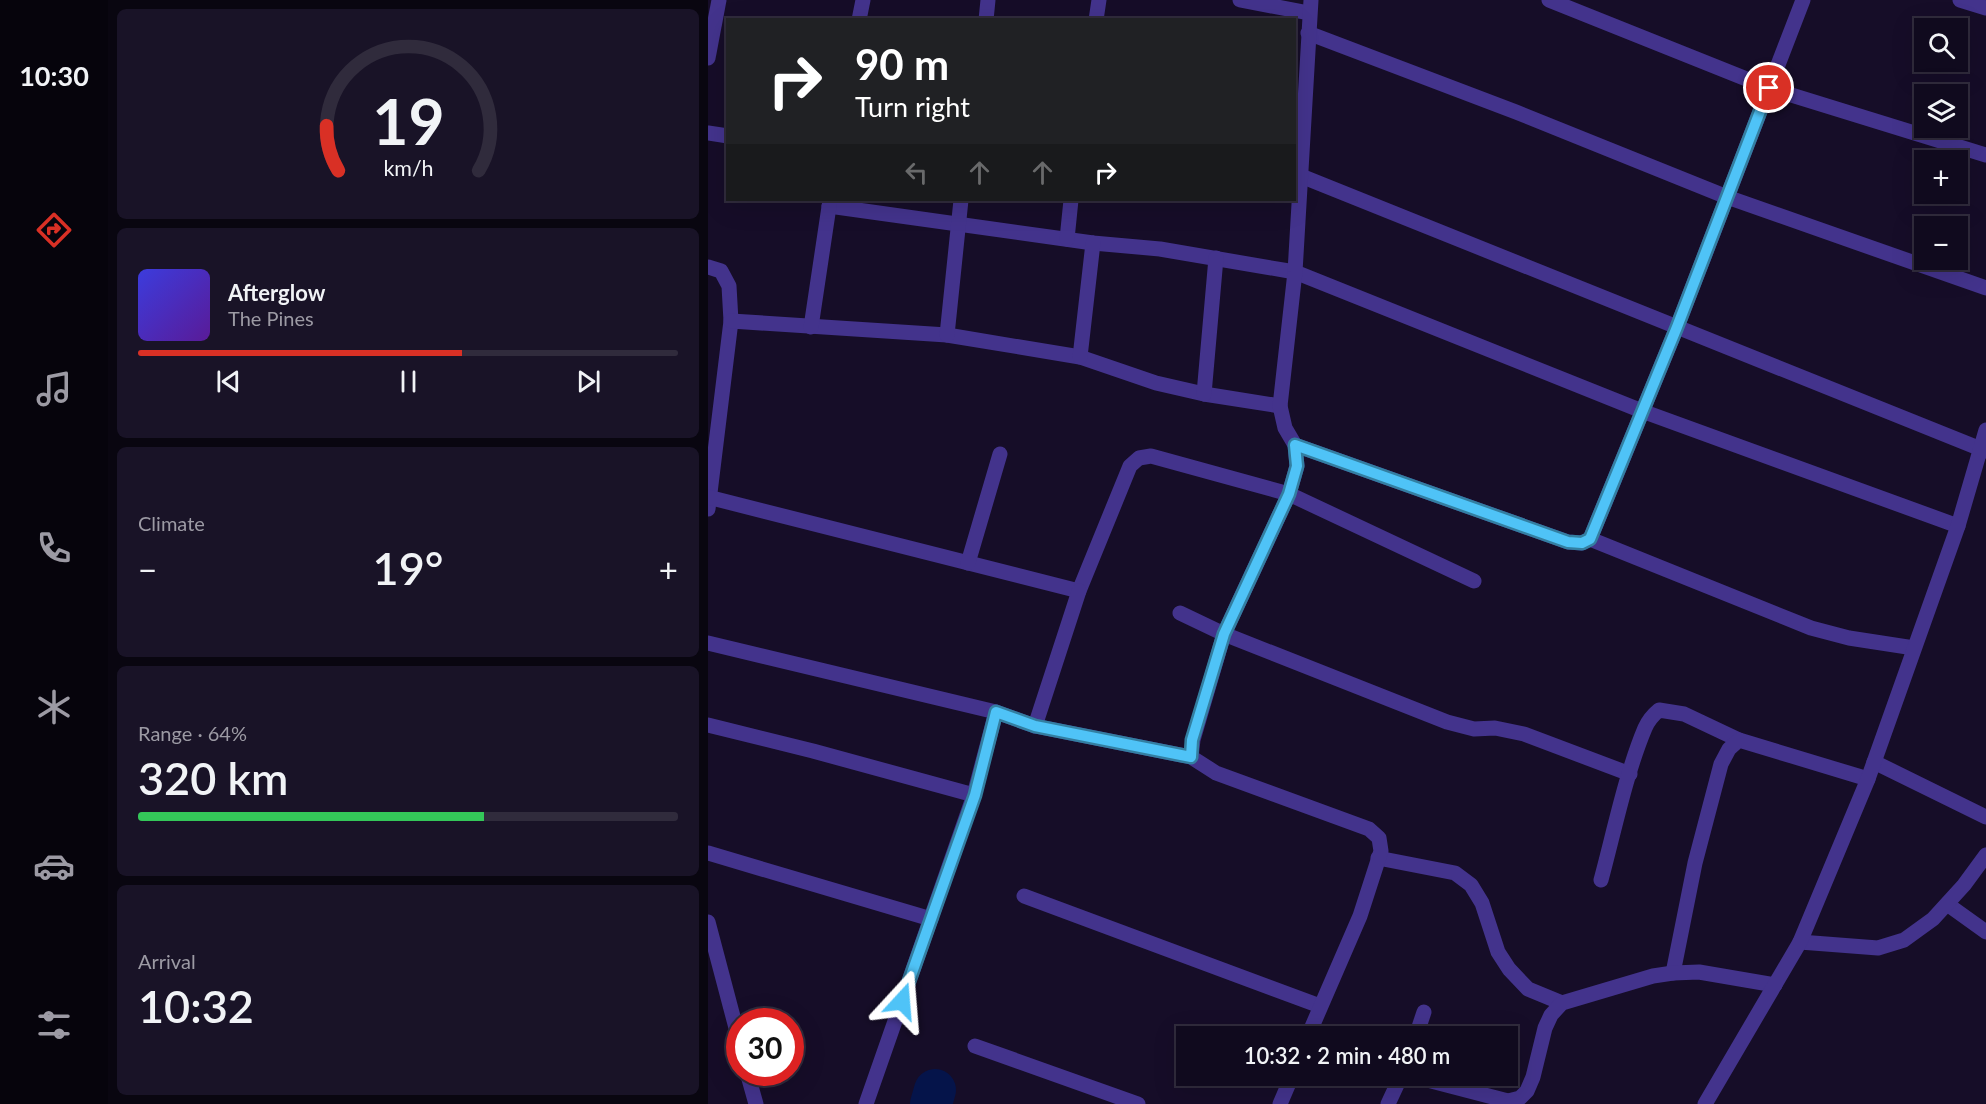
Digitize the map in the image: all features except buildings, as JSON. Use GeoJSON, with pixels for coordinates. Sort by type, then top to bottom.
{"type":"FeatureCollection","features":[{"type":"Feature","properties":{"kind":"street"},"geometry":{"type":"LineString","coordinates":[[708,58],[719,0]]}},
{"type":"Feature","properties":{"kind":"street"},"geometry":{"type":"LineString","coordinates":[[860,18],[863,0]]}},
{"type":"Feature","properties":{"kind":"street"},"geometry":{"type":"LineString","coordinates":[[986,18],[988,0]]}},
{"type":"Feature","properties":{"kind":"street"},"geometry":{"type":"LineString","coordinates":[[1096,18],[1099,0]]}},
{"type":"Feature","properties":{"kind":"street"},"geometry":{"type":"LineString","coordinates":[[1191,757],[1192,740],[1224,634],[1289,494],[1297,466],[1295,445],[1285,428],[1280,406],[1295,272],[1301,176],[1298,153],[1310,6],[1240,0]]}},
{"type":"Feature","properties":{"kind":"street"},"geometry":{"type":"LineString","coordinates":[[1549,0],[1769,88],[1986,155]]}},
{"type":"Feature","properties":{"kind":"street"},"geometry":{"type":"LineString","coordinates":[[1295,445],[1568,542],[1582,543],[1590,539],[1677,327],[1803,0]]}},
{"type":"Feature","properties":{"kind":"street"},"geometry":{"type":"LineString","coordinates":[[1960,0],[1986,8]]}},
{"type":"Feature","properties":{"kind":"street"},"geometry":{"type":"LineString","coordinates":[[1308,33],[1516,112],[1727,197],[1986,288]]}},
{"type":"Feature","properties":{"kind":"street"},"geometry":{"type":"LineString","coordinates":[[708,133],[726,136]]}},
{"type":"Feature","properties":{"kind":"street"},"geometry":{"type":"LineString","coordinates":[[1301,176],[1983,450]]}},
{"type":"Feature","properties":{"kind":"street"},"geometry":{"type":"LineString","coordinates":[[947,335],[961,201]]}},
{"type":"Feature","properties":{"kind":"street"},"geometry":{"type":"LineString","coordinates":[[1067,239],[1071,201]]}},
{"type":"Feature","properties":{"kind":"street"},"geometry":{"type":"LineString","coordinates":[[811,327],[830,203],[957,225],[1093,243],[1160,249],[1216,258],[1295,272],[1642,411],[1958,526]]}},
{"type":"Feature","properties":{"kind":"street"},"geometry":{"type":"LineString","coordinates":[[1080,357],[1093,243]]}},
{"type":"Feature","properties":{"kind":"street"},"geometry":{"type":"LineString","coordinates":[[1204,394],[1216,258]]}},
{"type":"Feature","properties":{"kind":"street"},"geometry":{"type":"LineString","coordinates":[[708,267],[721,271],[729,286],[731,321],[709,501],[1079,591]]}},
{"type":"Feature","properties":{"kind":"street"},"geometry":{"type":"LineString","coordinates":[[731,321],[947,335],[1080,357],[1156,383],[1204,394],[1280,406]]}},
{"type":"Feature","properties":{"kind":"street"},"geometry":{"type":"LineString","coordinates":[[1705,1104],[1800,942],[1868,779],[1958,526],[1983,450],[1986,430]]}},
{"type":"Feature","properties":{"kind":"street"},"geometry":{"type":"LineString","coordinates":[[968,563],[1000,454]]}},
{"type":"Feature","properties":{"kind":"street"},"geometry":{"type":"LineString","coordinates":[[1035,726],[1079,591],[1130,466],[1139,458],[1150,456],[1289,494],[1474,581]]}},
{"type":"Feature","properties":{"kind":"street"},"geometry":{"type":"LineString","coordinates":[[1590,539],[1811,628],[1850,638],[1914,648]]}},
{"type":"Feature","properties":{"kind":"street"},"geometry":{"type":"LineString","coordinates":[[1180,613],[1224,634],[1447,722],[1474,729],[1495,728],[1524,734],[1630,774]]}},
{"type":"Feature","properties":{"kind":"street"},"geometry":{"type":"LineString","coordinates":[[708,642],[996,712],[1035,726],[1191,757],[1216,772],[1369,829],[1379,838],[1381,851],[1360,915],[1312,1026]]}},
{"type":"Feature","properties":{"kind":"street"},"geometry":{"type":"LineString","coordinates":[[1601,880],[1645,728],[1652,716],[1659,710],[1684,714],[1739,741],[1868,779]]}},
{"type":"Feature","properties":{"kind":"street"},"geometry":{"type":"LineString","coordinates":[[866,1104],[975,795],[996,712]]}},
{"type":"Feature","properties":{"kind":"street"},"geometry":{"type":"LineString","coordinates":[[708,725],[975,795]]}},
{"type":"Feature","properties":{"kind":"street"},"geometry":{"type":"LineString","coordinates":[[1673,973],[1695,863],[1721,764],[1729,749],[1739,741]]}},
{"type":"Feature","properties":{"kind":"street"},"geometry":{"type":"LineString","coordinates":[[1874,762],[1986,817]]}},
{"type":"Feature","properties":{"kind":"street"},"geometry":{"type":"LineString","coordinates":[[708,853],[931,919]]}},
{"type":"Feature","properties":{"kind":"street"},"geometry":{"type":"LineString","coordinates":[[1800,942],[1878,948],[1904,940],[1933,919],[1964,885],[1986,855]]}},
{"type":"Feature","properties":{"kind":"street"},"geometry":{"type":"LineString","coordinates":[[1378,858],[1455,873],[1471,885],[1482,903],[1498,952],[1509,969],[1528,989],[1562,1003]]}},
{"type":"Feature","properties":{"kind":"street"},"geometry":{"type":"LineString","coordinates":[[1024,897],[1320,1006]]}},
{"type":"Feature","properties":{"kind":"street"},"geometry":{"type":"LineString","coordinates":[[1947,904],[1986,932]]}},
{"type":"Feature","properties":{"kind":"street"},"geometry":{"type":"LineString","coordinates":[[708,922],[710,940],[730,1008]]}},
{"type":"Feature","properties":{"kind":"street"},"geometry":{"type":"LineString","coordinates":[[1450,1086],[1508,1101],[1520,1098],[1527,1091],[1533,1077],[1545,1028],[1551,1015],[1562,1003],[1642,979],[1673,973],[1699,972],[1775,985]]}},
{"type":"Feature","properties":{"kind":"street"},"geometry":{"type":"LineString","coordinates":[[1419,1026],[1424,1012]]}},
{"type":"Feature","properties":{"kind":"street"},"geometry":{"type":"LineString","coordinates":[[975,1046],[1138,1104]]}},
{"type":"Feature","properties":{"kind":"street"},"geometry":{"type":"LineString","coordinates":[[751,1086],[756,1104]]}},
{"type":"Feature","properties":{"kind":"street"},"geometry":{"type":"LineString","coordinates":[[1280,1104],[1288,1086]]}},
{"type":"Feature","properties":{"kind":"street"},"geometry":{"type":"LineString","coordinates":[[1388,1104],[1396,1086]]}},
{"type":"Feature","properties":{"kind":"waterway"},"geometry":{"type":"LineString","coordinates":[[931,1104],[935,1090]]}},
{"type":"Feature","properties":{"kind":"route"},"geometry":{"type":"LineString","coordinates":[[902,1001],[975,795],[996,712],[1035,726],[1191,757],[1192,740],[1224,634],[1289,494],[1297,466],[1295,445],[1568,542],[1582,543],[1590,539],[1677,327],[1769,88]]}}]}
